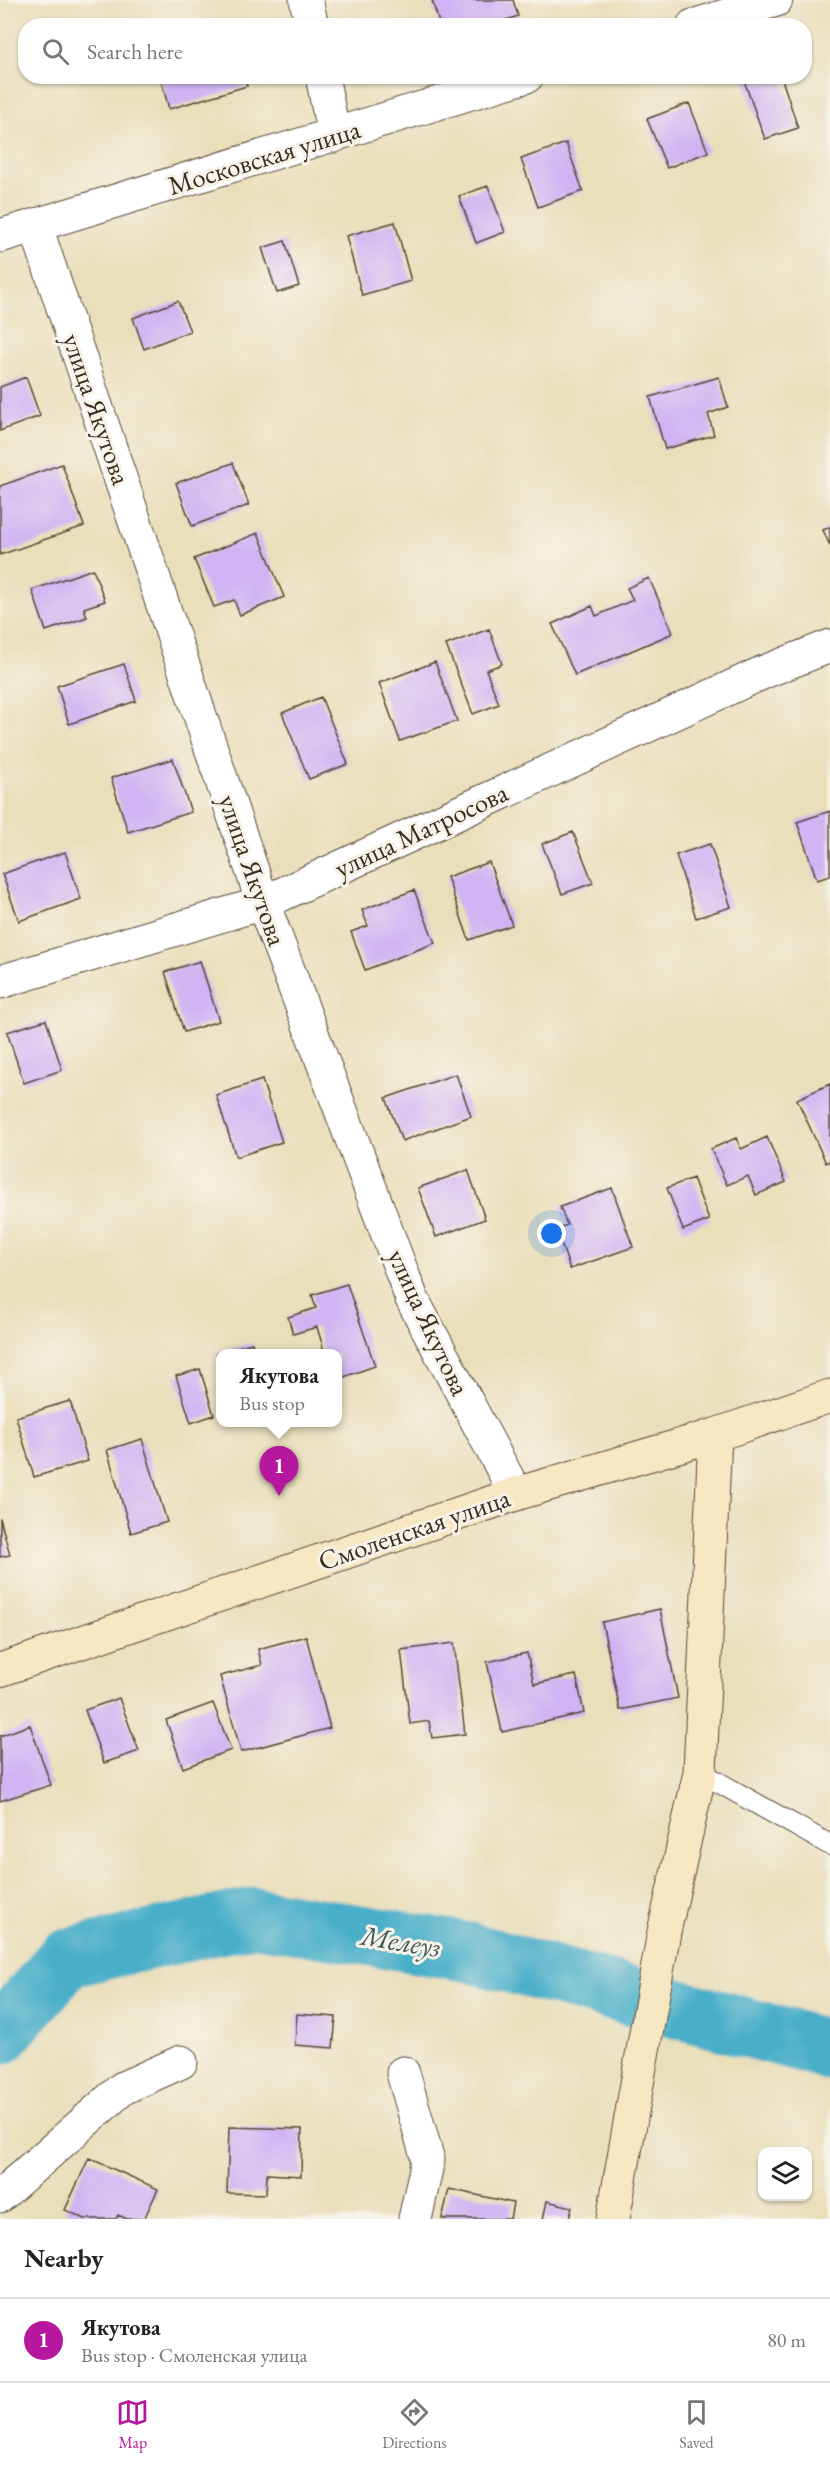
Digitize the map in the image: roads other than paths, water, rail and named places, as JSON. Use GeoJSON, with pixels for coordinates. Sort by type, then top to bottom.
{"type":"FeatureCollection","features":[{"type":"Feature","properties":{"kind":"main road","name":"Смоленская улица"},"geometry":{"type":"LineString","coordinates":[[0,1671],[516,1494],[715,1435],[830,1396]]}},
{"type":"Feature","properties":{"kind":"main road"},"geometry":{"type":"LineString","coordinates":[[613,2219],[664,1932],[700,1772],[715,1435]]}},
{"type":"Feature","properties":{"kind":"street"},"geometry":{"type":"LineString","coordinates":[[306,0],[310,18]]}},
{"type":"Feature","properties":{"kind":"street"},"geometry":{"type":"LineString","coordinates":[[719,18],[776,0]]}},
{"type":"Feature","properties":{"kind":"street"},"geometry":{"type":"LineString","coordinates":[[324,84],[334,136]]}},
{"type":"Feature","properties":{"kind":"street","name":"Московская улица"},"geometry":{"type":"LineString","coordinates":[[0,236],[501,84]]}},
{"type":"Feature","properties":{"kind":"street","name":"улица Якутова"},"geometry":{"type":"LineString","coordinates":[[36,226],[263,903],[412,1299],[516,1494]]}},
{"type":"Feature","properties":{"kind":"street","name":"улица Матросова"},"geometry":{"type":"LineString","coordinates":[[0,982],[263,903],[764,672],[830,646]]}},
{"type":"Feature","properties":{"kind":"street"},"geometry":{"type":"LineString","coordinates":[[0,2196],[123,2088],[181,2062]]}},
{"type":"Feature","properties":{"kind":"street"},"geometry":{"type":"LineString","coordinates":[[403,2073],[428,2160],[415,2219]]}},
{"type":"Feature","properties":{"kind":"lane"},"geometry":{"type":"LineString","coordinates":[[700,1772],[830,1845]]}},
{"type":"Feature","properties":{"kind":"waterway","name":"Мелеуз"},"geometry":{"type":"LineString","coordinates":[[0,2035],[67,1958],[254,1917],[468,1952],[830,2050]]}},
{"type":"Feature","properties":{"kind":"place","name":"Якутова"},"geometry":{"type":"Point","coordinates":[279,1496]}}]}
